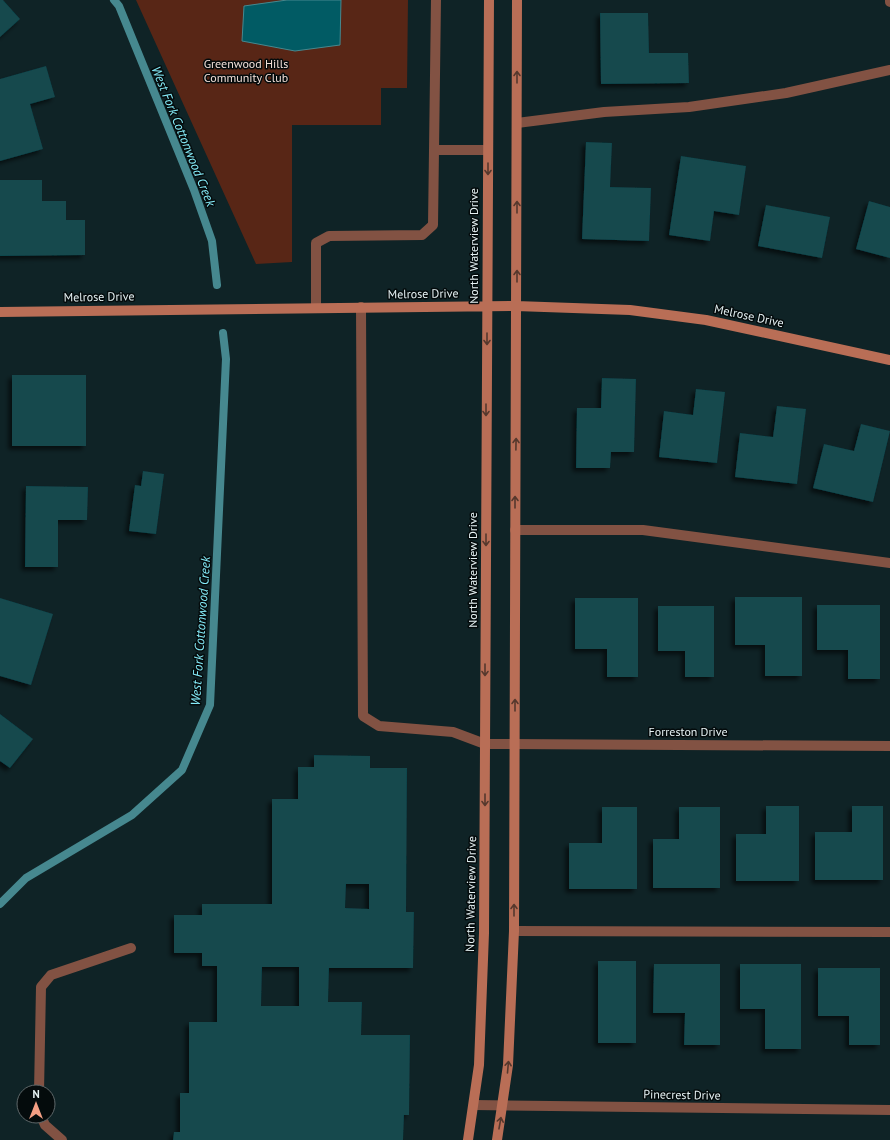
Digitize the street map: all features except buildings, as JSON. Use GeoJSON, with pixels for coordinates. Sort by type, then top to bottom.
{"type":"FeatureCollection","features":[{"type":"Feature","properties":{"kind":"street"},"geometry":{"type":"LineString","coordinates":[[316,308],[316,243],[329,236],[422,235],[433,225],[436,0]]}},
{"type":"Feature","properties":{"kind":"street","name":"North Waterview Drive"},"geometry":{"type":"LineString","coordinates":[[468,1140],[479,1066],[482,1005],[489,0]]}},
{"type":"Feature","properties":{"kind":"street"},"geometry":{"type":"LineString","coordinates":[[497,1140],[508,1066],[514,931],[517,0]]}},
{"type":"Feature","properties":{"kind":"street"},"geometry":{"type":"LineString","coordinates":[[517,123],[604,112],[689,107],[786,93],[890,70]]}},
{"type":"Feature","properties":{"kind":"street"},"geometry":{"type":"LineString","coordinates":[[434,150],[488,150]]}},
{"type":"Feature","properties":{"kind":"street","name":"Melrose Drive"},"geometry":{"type":"LineString","coordinates":[[0,312],[487,306],[630,310],[706,320],[890,360]]}},
{"type":"Feature","properties":{"kind":"street"},"geometry":{"type":"LineString","coordinates":[[361,307],[363,716],[379,726],[453,732],[485,744]]}},
{"type":"Feature","properties":{"kind":"street"},"geometry":{"type":"LineString","coordinates":[[515,530],[643,530],[890,563]]}},
{"type":"Feature","properties":{"kind":"street","name":"Forreston Drive"},"geometry":{"type":"LineString","coordinates":[[485,744],[890,746]]}},
{"type":"Feature","properties":{"kind":"street"},"geometry":{"type":"LineString","coordinates":[[514,931],[890,932]]}},
{"type":"Feature","properties":{"kind":"street"},"geometry":{"type":"LineString","coordinates":[[39,1084],[41,987],[52,975],[132,948]]}},
{"type":"Feature","properties":{"kind":"street","name":"Pinecrest Drive"},"geometry":{"type":"LineString","coordinates":[[474,1105],[890,1110]]}},
{"type":"Feature","properties":{"kind":"street"},"geometry":{"type":"LineString","coordinates":[[45,1124],[62,1140]]}},
{"type":"Feature","properties":{"kind":"green space","name":"Greenwood Hills Community Club"},"geometry":{"type":"Polygon","coordinates":[[[136,0],[408,0],[407,88],[381,88],[381,125],[292,125],[292,262],[256,264],[136,0]]]}},
{"type":"Feature","properties":{"kind":"water"},"geometry":{"type":"Polygon","coordinates":[[[287,0],[341,0],[340,45],[295,51],[242,41],[244,6],[287,0]]]}},
{"type":"Feature","properties":{"kind":"waterway","name":"West Fork Cottonwood Creek"},"geometry":{"type":"LineString","coordinates":[[114,0],[119,6],[194,190],[212,241],[217,285]]}},
{"type":"Feature","properties":{"kind":"waterway","name":"West Fork Cottonwood Creek"},"geometry":{"type":"LineString","coordinates":[[0,904],[26,878],[132,815],[182,770],[210,705],[226,359],[223,333]]}}]}
